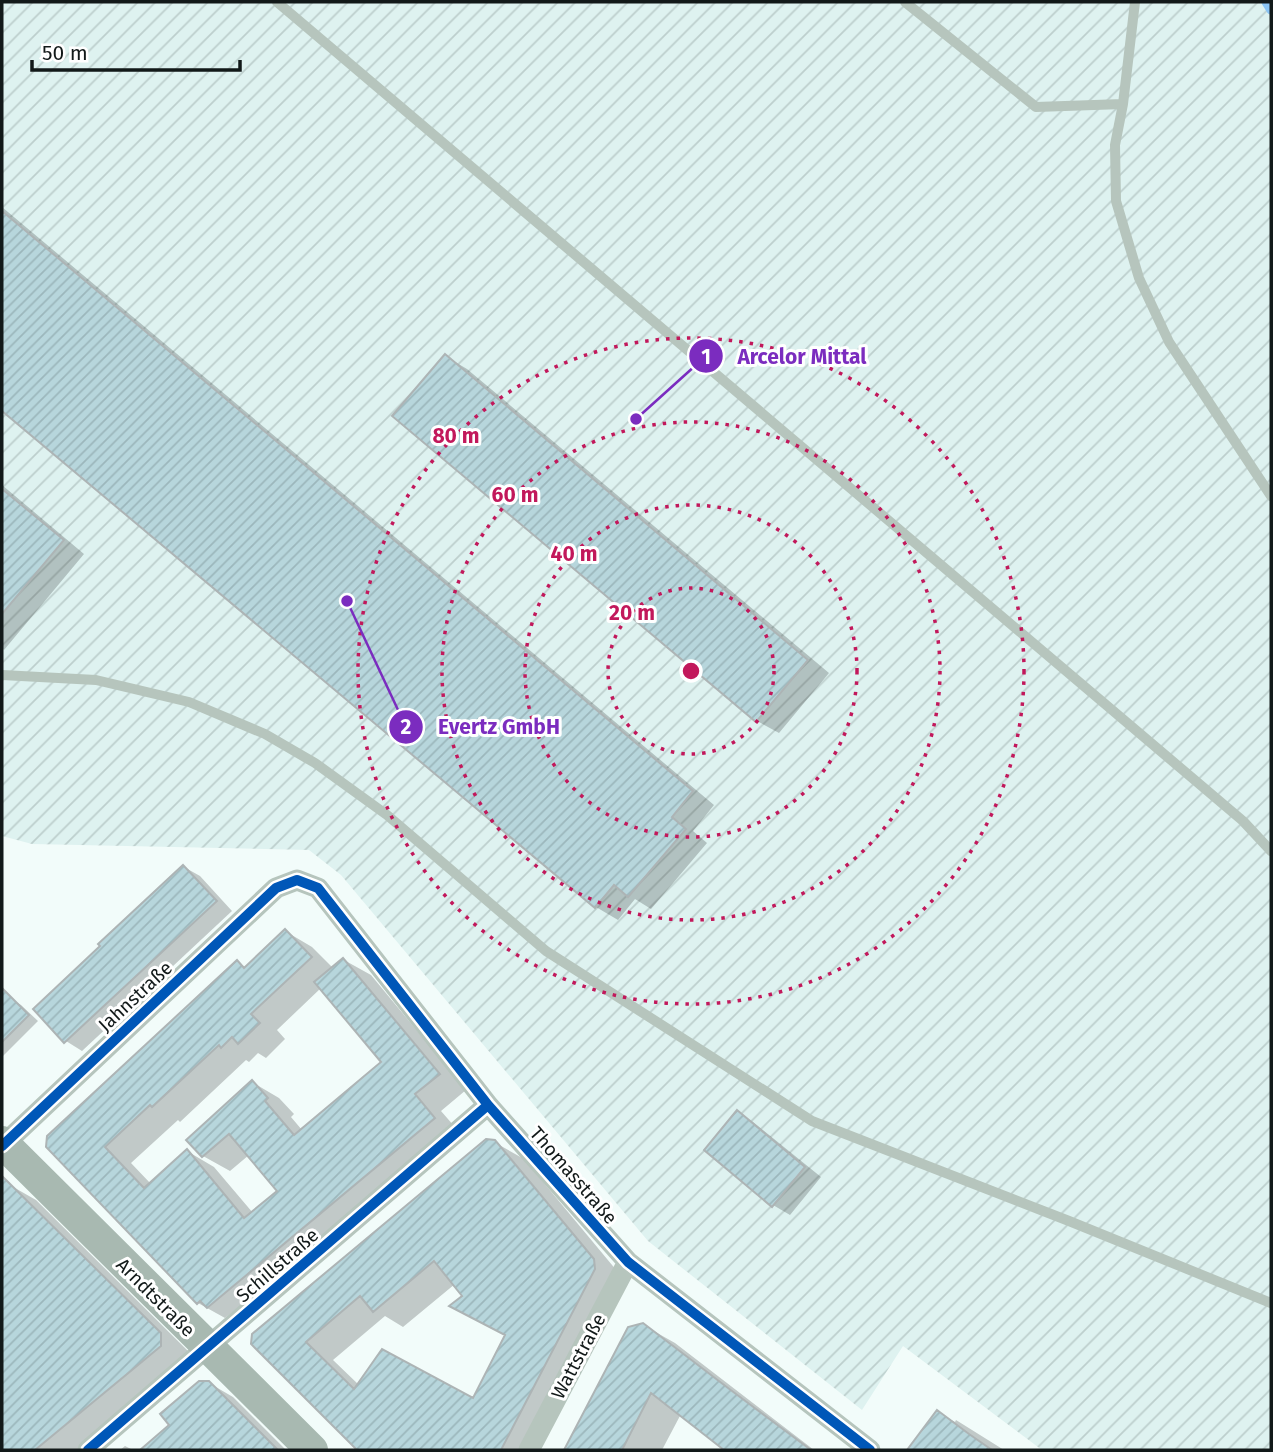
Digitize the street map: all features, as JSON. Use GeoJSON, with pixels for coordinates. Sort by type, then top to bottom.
{"type":"FeatureCollection","features":[{"type":"Feature","properties":{"kind":"street","name":"Thomasstraße"},"geometry":{"type":"LineString","coordinates":[[297,880],[318,888],[488,1105],[628,1262],[866,1449]]}},
{"type":"Feature","properties":{"kind":"street","name":"Jahnstraße"},"geometry":{"type":"LineString","coordinates":[[2,1144],[276,888],[297,880]]}},
{"type":"Feature","properties":{"kind":"street","name":"Schillstraße"},"geometry":{"type":"LineString","coordinates":[[88,1450],[488,1105]]}},
{"type":"Feature","properties":{"kind":"street","name":"Arndtstraße"},"geometry":{"type":"LineString","coordinates":[[2,1144],[312,1450]]}},
{"type":"Feature","properties":{"kind":"street","name":"Wattstraße"},"geometry":{"type":"LineString","coordinates":[[529,1450],[628,1262]]}},
{"type":"Feature","properties":{"kind":"lane"},"geometry":{"type":"LineString","coordinates":[[277,2],[1243,821],[1271,851]]}},
{"type":"Feature","properties":{"kind":"lane"},"geometry":{"type":"LineString","coordinates":[[905,2],[1036,107],[1123,104]]}},
{"type":"Feature","properties":{"kind":"lane"},"geometry":{"type":"LineString","coordinates":[[1135,2],[1123,104],[1115,145],[1116,201],[1139,278],[1169,342],[1271,496]]}},
{"type":"Feature","properties":{"kind":"lane"},"geometry":{"type":"LineString","coordinates":[[2,675],[96,680],[190,702],[265,734],[315,763],[387,815],[547,951],[812,1121],[1271,1303]]}},
{"type":"Feature","properties":{"kind":"shaded area"},"geometry":{"type":"Polygon","coordinates":[[[2,2],[1271,2],[1271,1450],[1042,1450],[903,1346],[862,1410],[648,1241],[341,875],[309,850],[32,844],[2,836],[2,2]]]}},
{"type":"Feature","properties":{"kind":"building"},"geometry":{"type":"Polygon","coordinates":[[[2,211],[693,791],[672,817],[686,829],[628,897],[614,885],[595,908],[2,411],[2,211]]]}},
{"type":"Feature","properties":{"kind":"building"},"geometry":{"type":"Polygon","coordinates":[[[445,354],[808,660],[756,722],[392,416],[445,354]]]}},
{"type":"Feature","properties":{"kind":"building"},"geometry":{"type":"Polygon","coordinates":[[[2,489],[64,540],[2,614],[2,489]]]}},
{"type":"Feature","properties":{"kind":"building"},"geometry":{"type":"Polygon","coordinates":[[[183,865],[217,901],[64,1043],[33,1009],[183,865]]]}},
{"type":"Feature","properties":{"kind":"building"},"geometry":{"type":"Polygon","coordinates":[[[285,929],[312,957],[251,1014],[260,1023],[238,1044],[232,1037],[221,1048],[219,1045],[105,1147],[144,1188],[187,1149],[244,1218],[277,1191],[229,1134],[202,1157],[186,1140],[252,1080],[268,1098],[265,1101],[294,1135],[381,1062],[314,982],[343,958],[440,1074],[415,1094],[435,1118],[207,1308],[200,1301],[197,1304],[46,1147],[47,1136],[237,960],[244,968],[285,929]]]}},
{"type":"Feature","properties":{"kind":"building"},"geometry":{"type":"Polygon","coordinates":[[[2,988],[29,1015],[2,1042],[2,988]]]}},
{"type":"Feature","properties":{"kind":"building"},"geometry":{"type":"Polygon","coordinates":[[[737,1110],[805,1167],[772,1207],[704,1150],[737,1110]]]}},
{"type":"Feature","properties":{"kind":"building"},"geometry":{"type":"Polygon","coordinates":[[[486,1139],[495,1140],[594,1259],[595,1269],[501,1450],[357,1450],[251,1344],[252,1334],[486,1139]],[[434,1261],[373,1312],[360,1296],[306,1342],[354,1389],[382,1349],[473,1398],[505,1335],[449,1306],[462,1296],[434,1261]]]}},
{"type":"Feature","properties":{"kind":"building"},"geometry":{"type":"Polygon","coordinates":[[[2,1176],[161,1333],[161,1346],[35,1450],[2,1450],[2,1176]]]}},
{"type":"Feature","properties":{"kind":"building"},"geometry":{"type":"Polygon","coordinates":[[[643,1323],[811,1450],[724,1450],[651,1393],[622,1450],[564,1450],[628,1327],[643,1323]]]}},
{"type":"Feature","properties":{"kind":"building"},"geometry":{"type":"Polygon","coordinates":[[[199,1381],[209,1381],[278,1450],[140,1450],[169,1425],[160,1414],[199,1381]]]}},
{"type":"Feature","properties":{"kind":"building"},"geometry":{"type":"Polygon","coordinates":[[[937,1410],[969,1434],[992,1450],[907,1450],[937,1410]]]}},
{"type":"Feature","properties":{"kind":"waterway"},"geometry":{"type":"LineString","coordinates":[[1266,2],[1271,10]]}},
{"type":"Feature","properties":{"kind":"cycle path"},"geometry":{"type":"LineString","coordinates":[[2,1146],[276,888],[297,880],[318,888],[488,1105],[628,1262],[870,1450]]}},
{"type":"Feature","properties":{"kind":"cycle path"},"geometry":{"type":"LineString","coordinates":[[88,1450],[488,1105]]}},
{"type":"Feature","properties":{"kind":"place","name":"Arcelor Mittal"},"geometry":{"type":"Point","coordinates":[636,419]}},
{"type":"Feature","properties":{"kind":"place","name":"Evertz GmbH"},"geometry":{"type":"Point","coordinates":[347,601]}}]}
